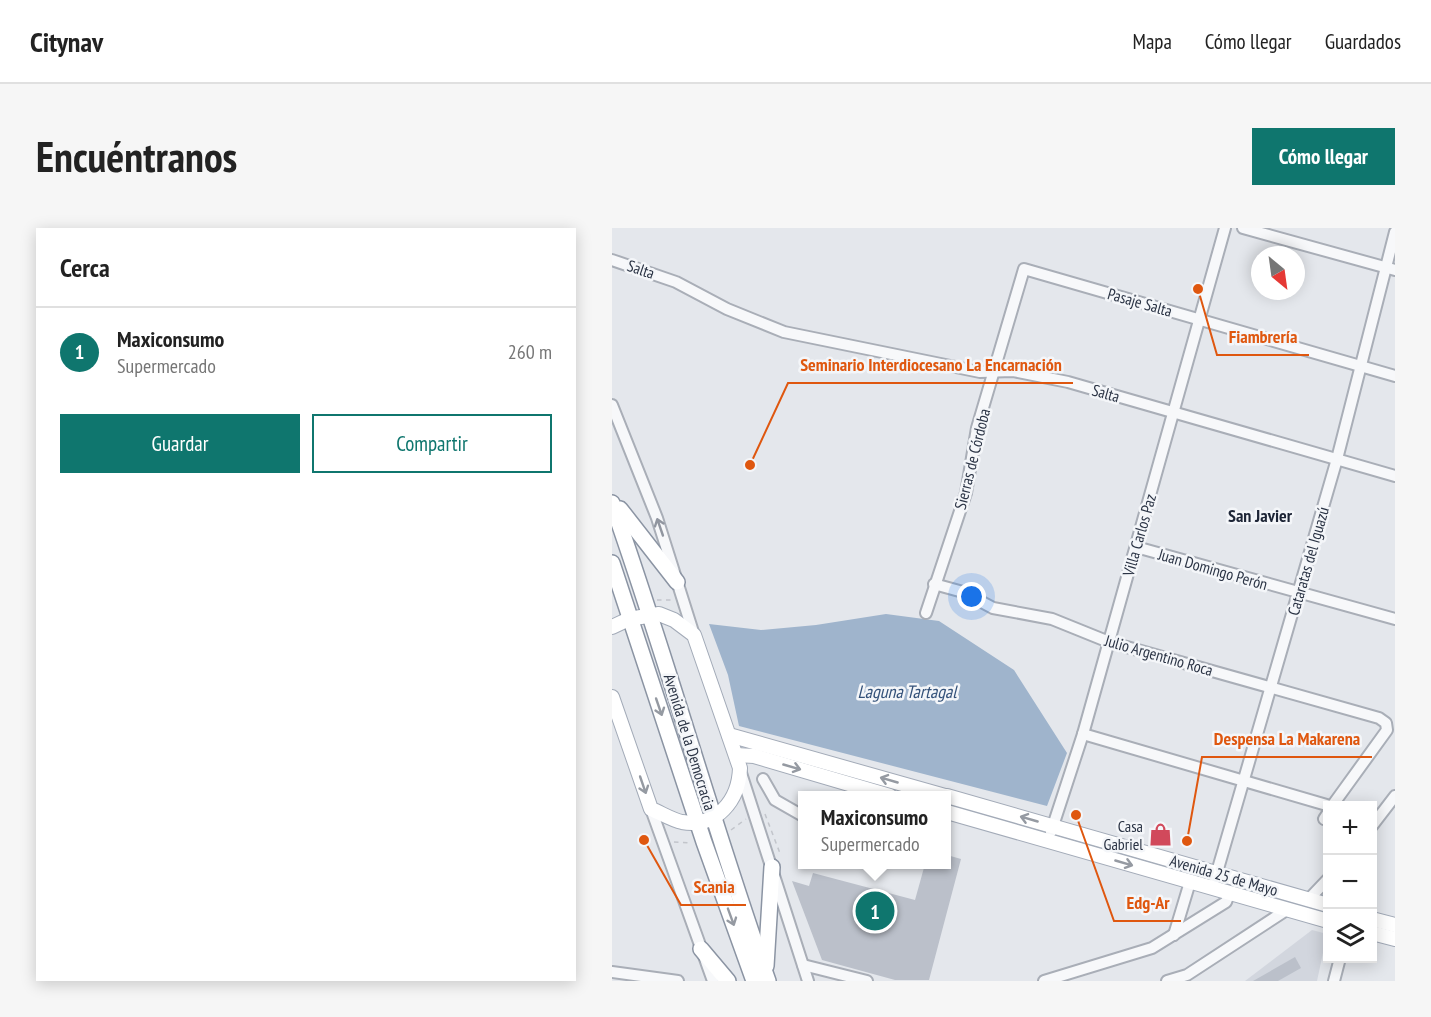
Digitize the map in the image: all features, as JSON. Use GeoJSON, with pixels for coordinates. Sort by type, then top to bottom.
{"type":"FeatureCollection","features":[{"type":"Feature","properties":{"kind":"highway"},"geometry":{"type":"LineString","coordinates":[[612,498],[678,582]]}},
{"type":"Feature","properties":{"kind":"highway","name":"Avenida de la Democracia"},"geometry":{"type":"LineString","coordinates":[[612,503],[650,614],[705,820]]}},
{"type":"Feature","properties":{"kind":"highway","name":"Avenida de la Democracia"},"geometry":{"type":"LineString","coordinates":[[612,563],[629,619],[762,978]]}},
{"type":"Feature","properties":{"kind":"highway"},"geometry":{"type":"LineString","coordinates":[[762,978],[770,927],[776,861]]}},
{"type":"Feature","properties":{"kind":"highway"},"geometry":{"type":"LineString","coordinates":[[701,949],[728,981]]}},
{"type":"Feature","properties":{"kind":"main road"},"geometry":{"type":"LineString","coordinates":[[612,627],[629,619],[659,614],[674,620],[694,635],[738,762],[738,791],[730,802],[705,820],[681,821],[651,808],[615,711],[612,697]]}},
{"type":"Feature","properties":{"kind":"main road","name":"Avenida 25 de Mayo"},"geometry":{"type":"LineString","coordinates":[[729,735],[928,791]]}},
{"type":"Feature","properties":{"kind":"main road"},"geometry":{"type":"LineString","coordinates":[[738,762],[754,756],[876,791]]}},
{"type":"Feature","properties":{"kind":"main road","name":"Avenida 25 de Mayo"},"geometry":{"type":"LineString","coordinates":[[951,797],[1053,826],[1215,881],[1323,903]]}},
{"type":"Feature","properties":{"kind":"main road","name":"Avenida 25 de Mayo"},"geometry":{"type":"LineString","coordinates":[[951,813],[1190,882],[1215,881],[1230,892],[1323,920]]}},
{"type":"Feature","properties":{"kind":"main road"},"geometry":{"type":"LineString","coordinates":[[1377,920],[1395,925]]}},
{"type":"Feature","properties":{"kind":"main road"},"geometry":{"type":"LineString","coordinates":[[1377,934],[1395,939]]}},
{"type":"Feature","properties":{"kind":"street","name":"Villa Carlos Paz"},"geometry":{"type":"LineString","coordinates":[[1048,841],[1083,734],[1225,228]]}},
{"type":"Feature","properties":{"kind":"street"},"geometry":{"type":"LineString","coordinates":[[1243,228],[1391,269]]}},
{"type":"Feature","properties":{"kind":"street","name":"Cataratas del Iguazú"},"geometry":{"type":"LineString","coordinates":[[1215,881],[1391,269],[1395,232]]}},
{"type":"Feature","properties":{"kind":"street","name":"Salta"},"geometry":{"type":"LineString","coordinates":[[612,260],[676,282],[727,309],[784,332],[980,372],[1013,371],[1068,382],[1395,476]]}},
{"type":"Feature","properties":{"kind":"street","name":"Pasaje Salta"},"geometry":{"type":"LineString","coordinates":[[1024,269],[1395,376]]}},
{"type":"Feature","properties":{"kind":"street","name":"Sierras de Córdoba"},"geometry":{"type":"LineString","coordinates":[[926,613],[966,493],[978,428],[1024,269]]}},
{"type":"Feature","properties":{"kind":"street"},"geometry":{"type":"LineString","coordinates":[[612,405],[657,518],[694,635]]}},
{"type":"Feature","properties":{"kind":"street","name":"Juan Domingo Perón"},"geometry":{"type":"LineString","coordinates":[[1136,547],[1395,619]]}},
{"type":"Feature","properties":{"kind":"street","name":"Julio Argentino Roca"},"geometry":{"type":"LineString","coordinates":[[934,584],[963,592],[993,608],[1052,619],[1109,642],[1379,718],[1386,723],[1388,730],[1335,801]]}},
{"type":"Feature","properties":{"kind":"street"},"geometry":{"type":"LineString","coordinates":[[1083,734],[1323,804]]}},
{"type":"Feature","properties":{"kind":"street"},"geometry":{"type":"LineString","coordinates":[[738,762],[776,861],[808,981]]}},
{"type":"Feature","properties":{"kind":"street"},"geometry":{"type":"LineString","coordinates":[[763,779],[775,800],[798,813]]}},
{"type":"Feature","properties":{"kind":"street"},"geometry":{"type":"LineString","coordinates":[[1377,819],[1395,796]]}},
{"type":"Feature","properties":{"kind":"street"},"geometry":{"type":"LineString","coordinates":[[651,808],[713,981]]}},
{"type":"Feature","properties":{"kind":"street"},"geometry":{"type":"LineString","coordinates":[[1174,935],[1190,882]]}},
{"type":"Feature","properties":{"kind":"street"},"geometry":{"type":"LineString","coordinates":[[1309,899],[1323,884]]}},
{"type":"Feature","properties":{"kind":"street"},"geometry":{"type":"LineString","coordinates":[[1044,981],[1152,948],[1226,902],[1230,892]]}},
{"type":"Feature","properties":{"kind":"street"},"geometry":{"type":"LineString","coordinates":[[1167,981],[1187,975],[1288,909]]}},
{"type":"Feature","properties":{"kind":"street"},"geometry":{"type":"LineString","coordinates":[[1334,981],[1339,963]]}},
{"type":"Feature","properties":{"kind":"street"},"geometry":{"type":"LineString","coordinates":[[803,964],[867,981]]}},
{"type":"Feature","properties":{"kind":"street"},"geometry":{"type":"LineString","coordinates":[[612,972],[678,981]]}},
{"type":"Feature","properties":{"kind":"path"},"geometry":{"type":"LineString","coordinates":[[657,600],[682,601]]}},
{"type":"Feature","properties":{"kind":"path"},"geometry":{"type":"LineString","coordinates":[[763,808],[776,861]]}},
{"type":"Feature","properties":{"kind":"path"},"geometry":{"type":"LineString","coordinates":[[729,831],[751,814]]}},
{"type":"Feature","properties":{"kind":"path"},"geometry":{"type":"LineString","coordinates":[[667,843],[694,843]]}},
{"type":"Feature","properties":{"kind":"shaded area"},"geometry":{"type":"Polygon","coordinates":[[[1312,930],[1323,933],[1323,953],[1317,981],[1245,981],[1312,930]]]}},
{"type":"Feature","properties":{"kind":"water","name":"Laguna Tartagal"},"geometry":{"type":"Polygon","coordinates":[[[886,614],[939,621],[1014,670],[1067,753],[1047,806],[739,726],[728,675],[709,624],[761,630],[816,625],[886,614]]]}},
{"type":"Feature","properties":{"kind":"building"},"geometry":{"type":"Polygon","coordinates":[[[951,856],[961,859],[929,980],[895,980],[822,960],[792,881],[809,886],[813,873],[915,900],[924,869],[951,869],[951,856]]]}},
{"type":"Feature","properties":{"kind":"building"},"geometry":{"type":"Polygon","coordinates":[[[1295,957],[1301,968],[1278,981],[1253,981],[1295,957]]]}},
{"type":"Feature","properties":{"kind":"place","name":"Fiambrería"},"geometry":{"type":"Point","coordinates":[1198,289]}},
{"type":"Feature","properties":{"kind":"place","name":"Seminario Interdiocesano La Encarnación"},"geometry":{"type":"Point","coordinates":[750,465]}},
{"type":"Feature","properties":{"kind":"place","name":"Edg-Ar"},"geometry":{"type":"Point","coordinates":[1076,815]}},
{"type":"Feature","properties":{"kind":"place","name":"Casa Gabriel"},"geometry":{"type":"Point","coordinates":[1161,835]}},
{"type":"Feature","properties":{"kind":"place","name":"Scania"},"geometry":{"type":"Point","coordinates":[644,840]}},
{"type":"Feature","properties":{"kind":"place","name":"Despensa La Makarena"},"geometry":{"type":"Point","coordinates":[1187,841]}},
{"type":"Feature","properties":{"kind":"place","name":"Maxiconsumo"},"geometry":{"type":"Point","coordinates":[875,911]}},
{"type":"Feature","properties":{"kind":"district","name":"San Javier"},"geometry":{"type":"Point","coordinates":[1260,516]}}]}
